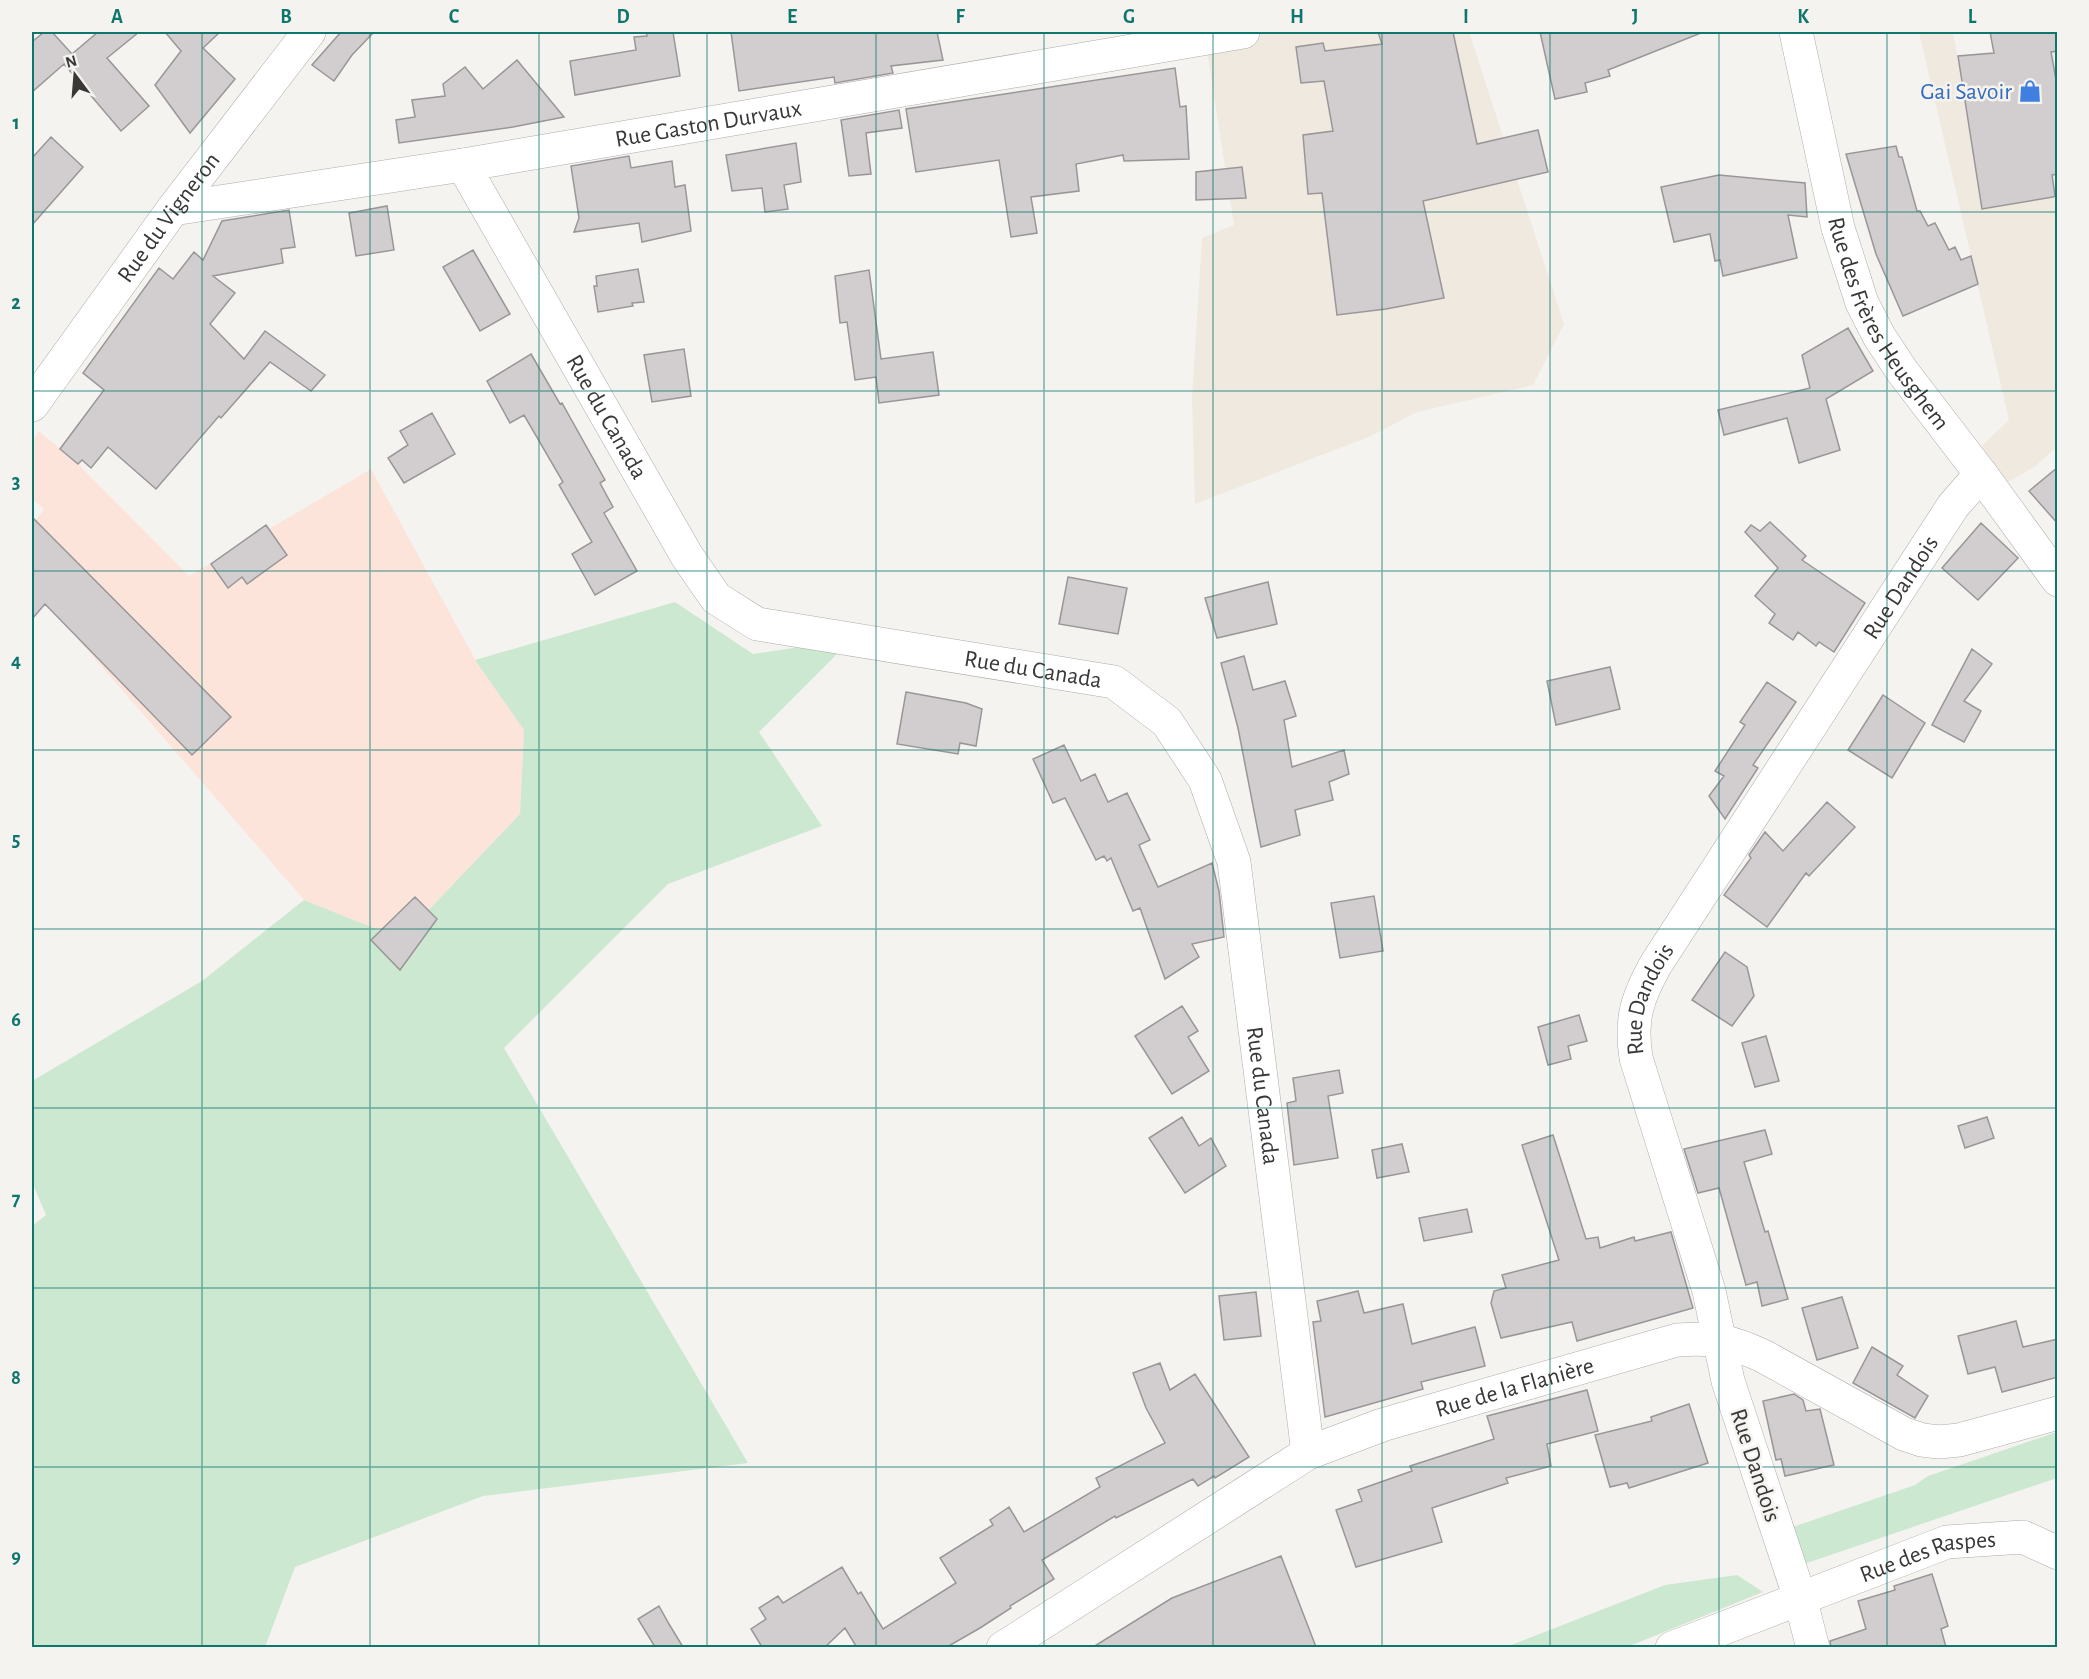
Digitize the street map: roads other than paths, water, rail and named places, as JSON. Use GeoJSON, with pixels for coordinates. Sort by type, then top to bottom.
{"type":"FeatureCollection","features":[{"type":"Feature","properties":{"kind":"street","name":"Rue du Vigneron"},"geometry":{"type":"LineString","coordinates":[[32,405],[173,209],[309,32]]}},
{"type":"Feature","properties":{"kind":"street","name":"Rue Gaston Durvaux"},"geometry":{"type":"LineString","coordinates":[[173,209],[463,165],[1243,32]]}},
{"type":"Feature","properties":{"kind":"street","name":"Rue des Frères Heusghem"},"geometry":{"type":"LineString","coordinates":[[1796,32],[1836,216],[1862,303],[1879,336],[1902,371],[2058,580]]}},
{"type":"Feature","properties":{"kind":"street","name":"Rue du Canada"},"geometry":{"type":"LineString","coordinates":[[463,165],[687,556],[716,598],[757,624],[1114,682],[1167,722],[1205,780],[1234,862],[1308,1453]]}},
{"type":"Feature","properties":{"kind":"street","name":"Rue Dandois"},"geometry":{"type":"LineString","coordinates":[[1813,1647],[1800,1598],[1728,1381],[1709,1291],[1636,1058],[1632,1036],[1635,1011],[1642,989],[1656,964],[1953,506],[1981,474]]}},
{"type":"Feature","properties":{"kind":"street","name":"Rue de la Flanière"},"geometry":{"type":"LineString","coordinates":[[1003,1647],[1308,1453],[1382,1425],[1677,1340],[1720,1340],[1741,1346],[1904,1434],[1922,1440],[1939,1442],[1959,1440],[2058,1413]]}},
{"type":"Feature","properties":{"kind":"street","name":"Rue des Raspes"},"geometry":{"type":"LineString","coordinates":[[1800,1598],[1947,1542],[2023,1537],[2058,1553]]}},
{"type":"Feature","properties":{"kind":"street"},"geometry":{"type":"LineString","coordinates":[[1672,1647],[1800,1598]]}},
{"type":"Feature","properties":{"kind":"place","name":"Gai Savoir"},"geometry":{"type":"Point","coordinates":[2030,91]}}]}
